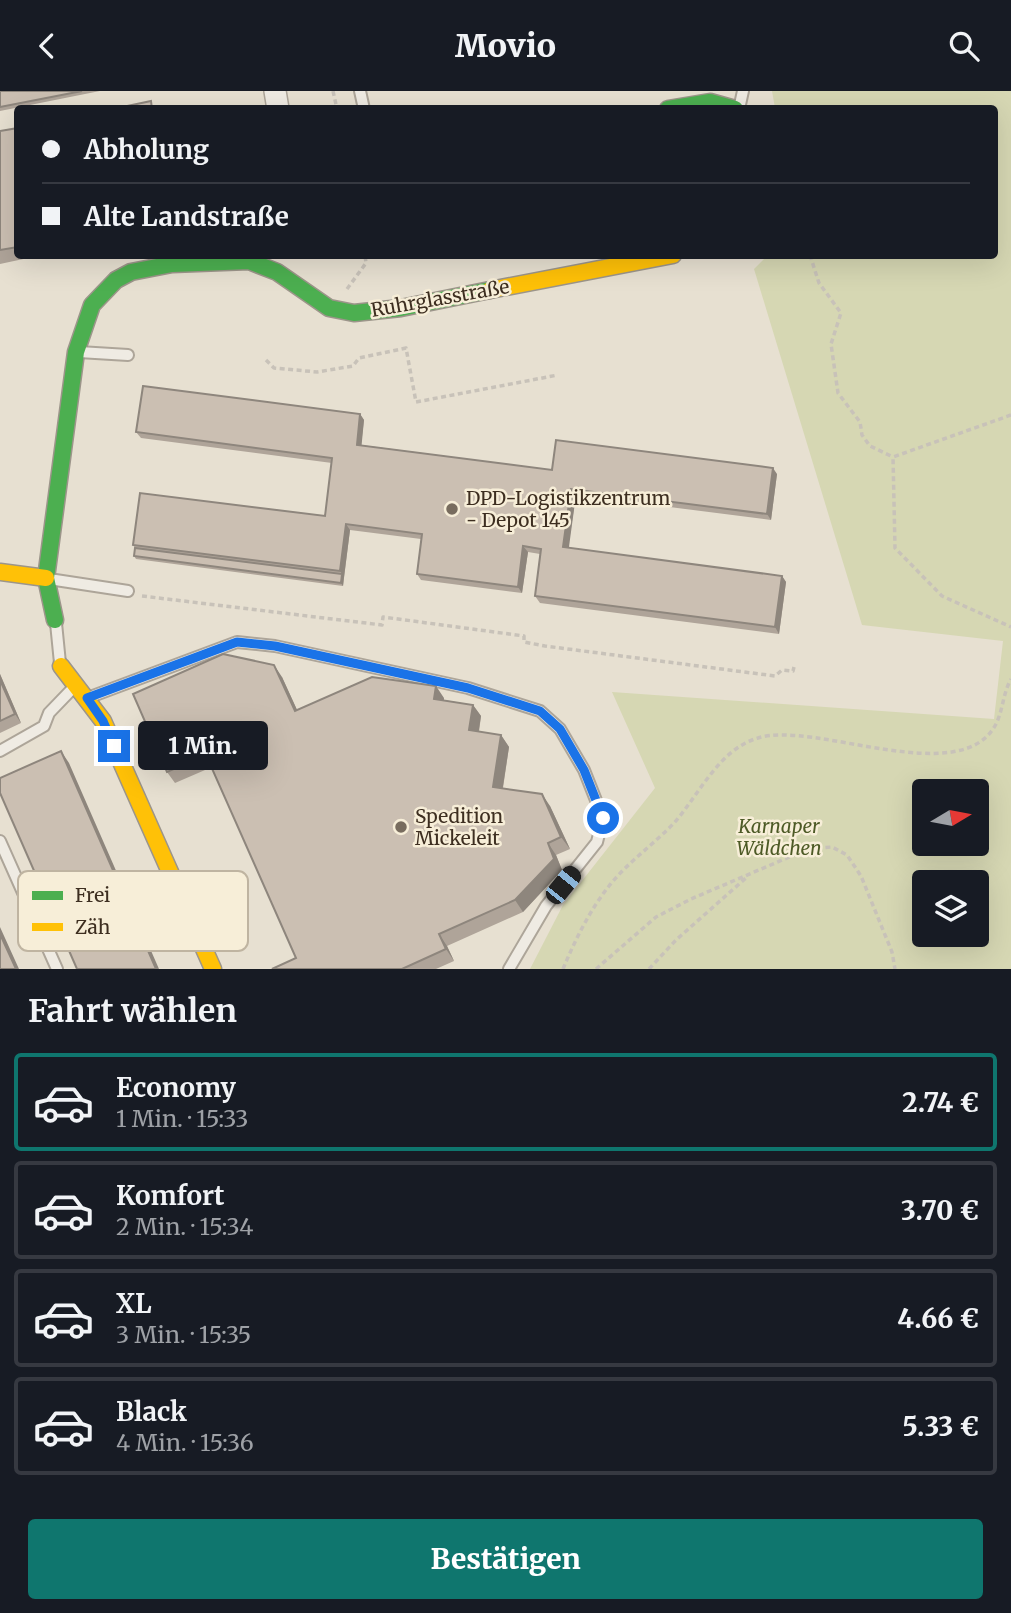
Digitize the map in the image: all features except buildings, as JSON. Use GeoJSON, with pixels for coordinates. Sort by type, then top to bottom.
{"type":"FeatureCollection","features":[{"type":"Feature","properties":{"kind":"street"},"geometry":{"type":"LineString","coordinates":[[689,105],[705,102],[729,105]]}},
{"type":"Feature","properties":{"kind":"street","name":"Ruhrglasstraße"},"geometry":{"type":"LineString","coordinates":[[55,620],[46,578],[76,352],[83,319],[97,295],[115,279],[134,270],[215,259]]}},
{"type":"Feature","properties":{"kind":"street","name":"Ruhrglasstraße"},"geometry":{"type":"LineString","coordinates":[[230,259],[263,265],[280,274],[303,295],[351,313],[404,307],[652,259]]}},
{"type":"Feature","properties":{"kind":"street"},"geometry":{"type":"LineString","coordinates":[[0,572],[46,578]]}},
{"type":"Feature","properties":{"kind":"street"},"geometry":{"type":"LineString","coordinates":[[61,666],[103,721],[170,871]]}},
{"type":"Feature","properties":{"kind":"street"},"geometry":{"type":"LineString","coordinates":[[205,951],[213,969]]}},
{"type":"Feature","properties":{"kind":"lane"},"geometry":{"type":"LineString","coordinates":[[76,352],[128,355]]}},
{"type":"Feature","properties":{"kind":"lane"},"geometry":{"type":"LineString","coordinates":[[46,578],[132,593]]}},
{"type":"Feature","properties":{"kind":"lane","name":"Ruhrglasstraße"},"geometry":{"type":"LineString","coordinates":[[55,620],[61,666]]}},
{"type":"Feature","properties":{"kind":"lane"},"geometry":{"type":"LineString","coordinates":[[87,698],[237,642],[275,646],[468,688],[540,711],[560,729],[584,770],[603,818],[597,842],[546,906],[509,969]]}},
{"type":"Feature","properties":{"kind":"lane"},"geometry":{"type":"LineString","coordinates":[[0,751],[44,726],[49,713],[77,684]]}},
{"type":"Feature","properties":{"kind":"lane"},"geometry":{"type":"LineString","coordinates":[[0,841],[18,881]]}},
{"type":"Feature","properties":{"kind":"lane"},"geometry":{"type":"LineString","coordinates":[[49,951],[57,969]]}},
{"type":"Feature","properties":{"kind":"path"},"geometry":{"type":"LineString","coordinates":[[333,308],[366,263],[366,259]]}},
{"type":"Feature","properties":{"kind":"path"},"geometry":{"type":"LineString","coordinates":[[811,259],[819,283],[831,295],[841,313],[831,344],[838,393],[860,422],[862,435],[870,446],[893,457],[1011,415]]}},
{"type":"Feature","properties":{"kind":"path"},"geometry":{"type":"LineString","coordinates":[[266,360],[274,368],[317,372],[352,366],[359,358],[406,348],[416,402],[558,375]]}},
{"type":"Feature","properties":{"kind":"path"},"geometry":{"type":"LineString","coordinates":[[893,457],[895,548],[942,596],[1011,627]]}},
{"type":"Feature","properties":{"kind":"path"},"geometry":{"type":"LineString","coordinates":[[132,593],[382,625],[383,617],[524,636],[524,642],[545,646],[775,676],[782,670],[793,671],[794,667]]}},
{"type":"Feature","properties":{"kind":"path"},"geometry":{"type":"LineString","coordinates":[[563,969],[576,939],[608,887],[675,822],[727,755],[742,745],[759,737],[791,735],[898,751],[929,753],[961,749],[978,742],[996,724],[1011,679]]}},
{"type":"Feature","properties":{"kind":"path"},"geometry":{"type":"LineString","coordinates":[[596,969],[656,917],[808,849],[832,847],[848,855],[861,876],[892,952],[895,969]]}},
{"type":"Feature","properties":{"kind":"path"},"geometry":{"type":"LineString","coordinates":[[649,969],[676,940],[750,874]]}},
{"type":"Feature","properties":{"kind":"green space","name":"Karnaper Wäldchen"},"geometry":{"type":"Polygon","coordinates":[[[772,91],[1011,91],[1011,969],[530,969],[563,905],[655,788],[612,692],[994,719],[1003,641],[862,625],[754,269],[764,259],[998,259],[998,105],[774,105],[772,91]]]}},
{"type":"Feature","properties":{"kind":"traffic: fast"},"geometry":{"type":"LineString","coordinates":[[692,105],[710,102],[721,105]]}},
{"type":"Feature","properties":{"kind":"traffic: fast"},"geometry":{"type":"LineString","coordinates":[[55,620],[46,578],[76,352],[92,305],[116,280],[131,272],[172,264],[249,261],[277,272],[329,308],[354,313],[401,308],[490,290]]}},
{"type":"Feature","properties":{"kind":"traffic: slow"},"geometry":{"type":"LineString","coordinates":[[490,290],[652,259]]}},
{"type":"Feature","properties":{"kind":"traffic: slow"},"geometry":{"type":"LineString","coordinates":[[0,572],[46,578]]}},
{"type":"Feature","properties":{"kind":"traffic: slow"},"geometry":{"type":"LineString","coordinates":[[61,666],[103,721],[170,871]]}},
{"type":"Feature","properties":{"kind":"traffic: slow"},"geometry":{"type":"LineString","coordinates":[[205,951],[213,969]]}},
{"type":"Feature","properties":{"kind":"place","name":"DPD-Logistikzentrum - Depot 145"},"geometry":{"type":"Point","coordinates":[452,509]}},
{"type":"Feature","properties":{"kind":"place","name":"Spedition Mickeleit"},"geometry":{"type":"Point","coordinates":[401,827]}},
{"type":"Feature","properties":{"kind":"route"},"geometry":{"type":"LineString","coordinates":[[114,746],[103,721],[87,698],[237,642],[275,646],[468,688],[540,711],[560,729],[584,770],[603,818]]}}]}
